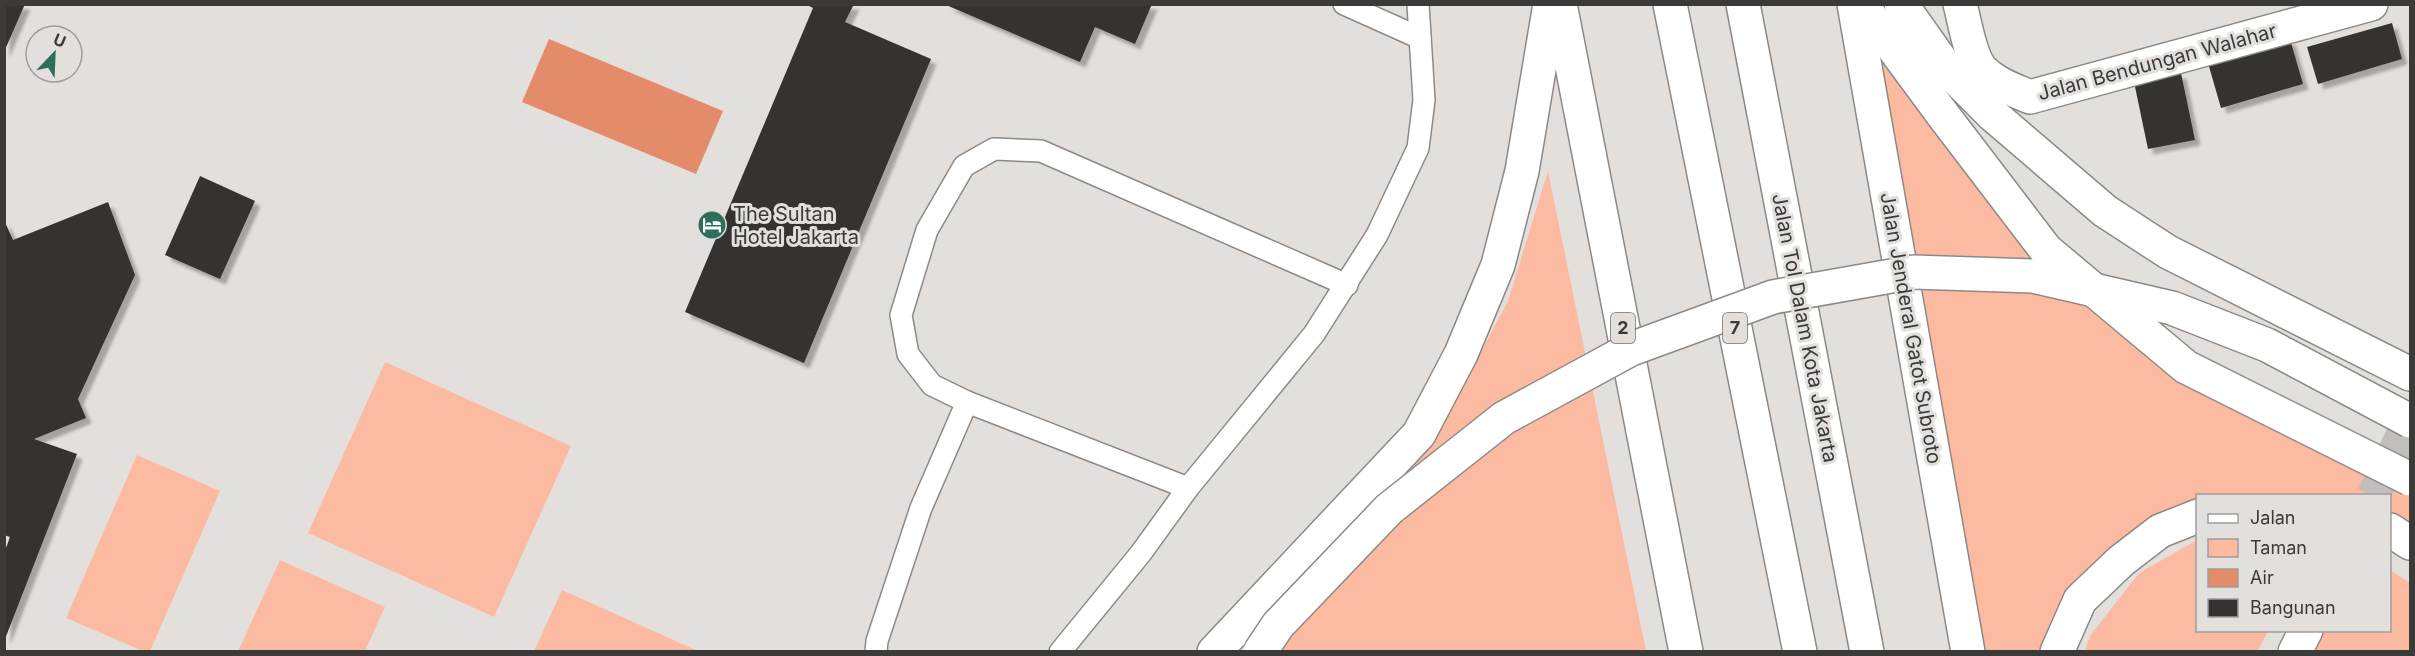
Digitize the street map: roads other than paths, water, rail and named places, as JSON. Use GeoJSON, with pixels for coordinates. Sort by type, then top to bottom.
{"type":"FeatureCollection","features":[{"type":"Feature","properties":{"kind":"main road"},"geometry":{"type":"LineString","coordinates":[[1214,651],[1419,434],[1461,354],[1498,265],[1522,171],[1550,4]]}},
{"type":"Feature","properties":{"kind":"main road","name":"2"},"geometry":{"type":"LineString","coordinates":[[1560,4],[1686,651]]}},
{"type":"Feature","properties":{"kind":"main road","name":"7"},"geometry":{"type":"LineString","coordinates":[[1670,4],[1800,651]]}},
{"type":"Feature","properties":{"kind":"main road","name":"Jalan Tol Dalam Kota Jakarta"},"geometry":{"type":"LineString","coordinates":[[1743,4],[1867,651]]}},
{"type":"Feature","properties":{"kind":"main road","name":"Jalan Jenderal Gatot Subroto"},"geometry":{"type":"LineString","coordinates":[[1854,4],[1968,651]]}},
{"type":"Feature","properties":{"kind":"main road"},"geometry":{"type":"LineString","coordinates":[[1861,4],[2046,250],[2186,367],[2410,479]]}},
{"type":"Feature","properties":{"kind":"main road"},"geometry":{"type":"LineString","coordinates":[[1901,4],[1947,69],[1993,115],[2105,211],[2168,252],[2410,374]]}},
{"type":"Feature","properties":{"kind":"main road","name":"Jalan Bendungan Walahar"},"geometry":{"type":"LineString","coordinates":[[1960,4],[1969,40],[1982,71],[2000,84],[2030,98],[2371,4]]}},
{"type":"Feature","properties":{"kind":"main road"},"geometry":{"type":"LineString","coordinates":[[1260,651],[1278,625],[1389,508],[1504,418],[1631,349],[1773,297],[1914,272],[2033,276],[2172,308],[2267,345],[2410,421]]}},
{"type":"Feature","properties":{"kind":"main road"},"geometry":{"type":"LineString","coordinates":[[2057,651],[2080,600],[2121,561],[2160,531],[2196,517]]}},
{"type":"Feature","properties":{"kind":"main road"},"geometry":{"type":"LineString","coordinates":[[2391,531],[2410,543]]}},
{"type":"Feature","properties":{"kind":"main road"},"geometry":{"type":"LineString","coordinates":[[2295,651],[2305,632]]}},
{"type":"Feature","properties":{"kind":"lane"},"geometry":{"type":"LineString","coordinates":[[1344,4],[1420,38]]}},
{"type":"Feature","properties":{"kind":"lane"},"geometry":{"type":"LineString","coordinates":[[1060,651],[1141,553],[1188,488],[1314,334],[1377,235],[1418,148],[1424,100],[1418,4]]}},
{"type":"Feature","properties":{"kind":"lane"},"geometry":{"type":"LineString","coordinates":[[1188,488],[968,402],[932,385],[908,354],[901,315],[927,230],[964,166],[994,149],[1041,151],[1347,285]]}},
{"type":"Feature","properties":{"kind":"lane"},"geometry":{"type":"LineString","coordinates":[[876,651],[877,641],[921,508],[968,402]]}},
{"type":"Feature","properties":{"kind":"water"},"geometry":{"type":"Polygon","coordinates":[[[549,39],[723,111],[696,174],[522,102],[549,39]]]}},
{"type":"Feature","properties":{"kind":"tunnel"},"geometry":{"type":"LineString","coordinates":[[2374,494],[2410,419]]}},
{"type":"Feature","properties":{"kind":"place","name":"The Sultan Hotel Jakarta"},"geometry":{"type":"Point","coordinates":[712,225]}}]}
